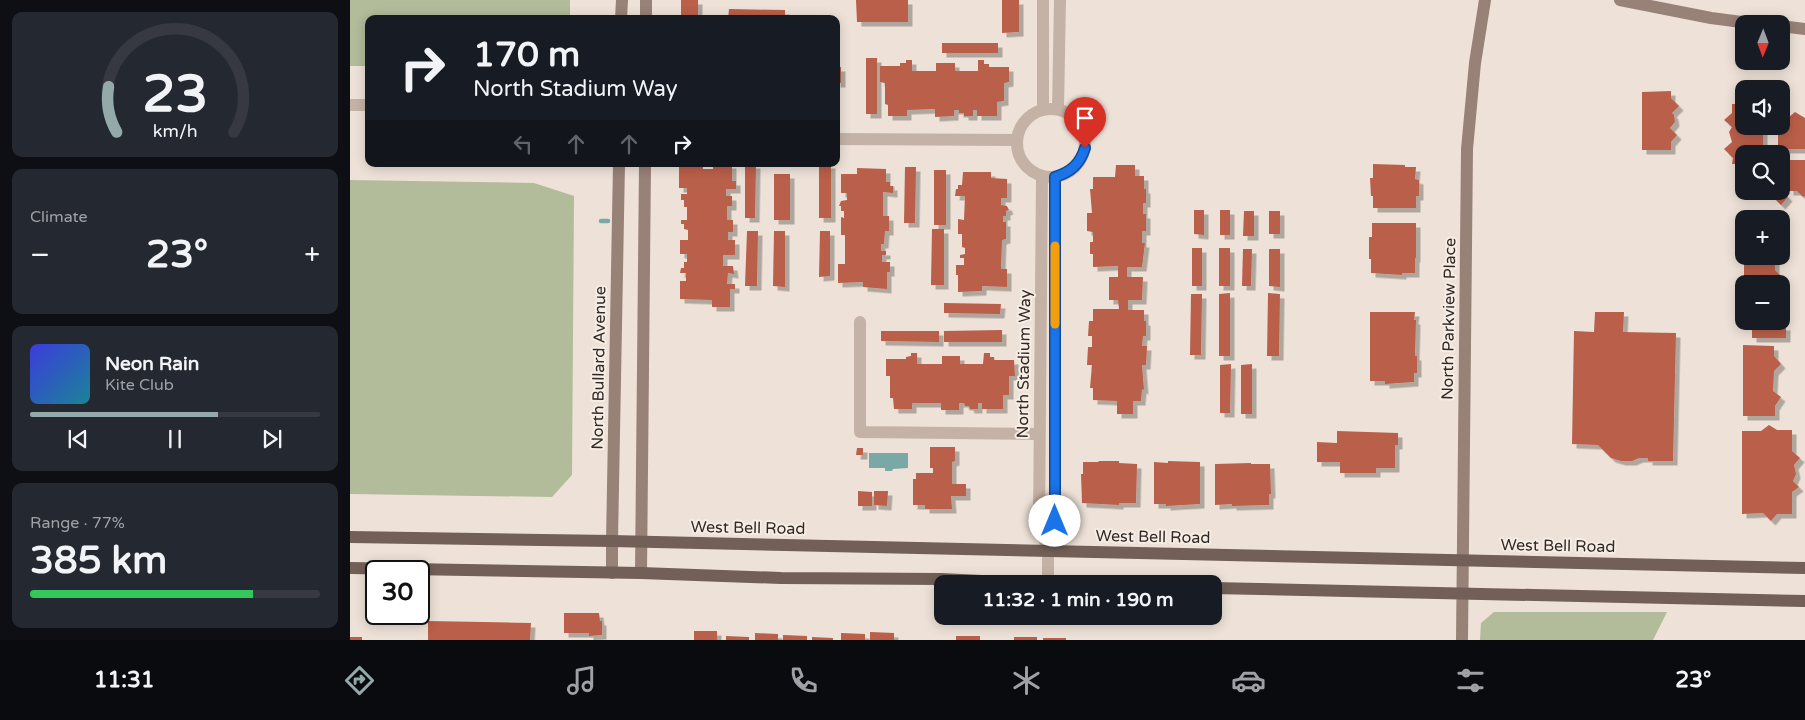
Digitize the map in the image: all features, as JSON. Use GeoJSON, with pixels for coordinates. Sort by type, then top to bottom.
{"type":"FeatureCollection","features":[{"type":"Feature","properties":{"kind":"main road"},"geometry":{"type":"LineString","coordinates":[[621,15],[622,0]]}},
{"type":"Feature","properties":{"kind":"main road"},"geometry":{"type":"LineString","coordinates":[[646,0],[646,15]]}},
{"type":"Feature","properties":{"kind":"main road","name":"North Parkview Place"},"geometry":{"type":"LineString","coordinates":[[1462,640],[1467,149],[1475,63],[1485,0]]}},
{"type":"Feature","properties":{"kind":"main road"},"geometry":{"type":"LineString","coordinates":[[1620,0],[1735,21]]}},
{"type":"Feature","properties":{"kind":"main road"},"geometry":{"type":"LineString","coordinates":[[1790,27],[1805,29]]}},
{"type":"Feature","properties":{"kind":"main road","name":"North Bullard Avenue"},"geometry":{"type":"LineString","coordinates":[[612,573],[620,167]]}},
{"type":"Feature","properties":{"kind":"main road"},"geometry":{"type":"LineString","coordinates":[[641,573],[645,167]]}},
{"type":"Feature","properties":{"kind":"main road","name":"West Bell Road"},"geometry":{"type":"LineString","coordinates":[[350,537],[612,540],[1805,568]]}},
{"type":"Feature","properties":{"kind":"main road"},"geometry":{"type":"LineString","coordinates":[[350,568],[641,573],[781,578],[934,579]]}},
{"type":"Feature","properties":{"kind":"main road"},"geometry":{"type":"LineString","coordinates":[[1222,588],[1805,601]]}},
{"type":"Feature","properties":{"kind":"street"},"geometry":{"type":"LineString","coordinates":[[1042,109],[1044,0]]}},
{"type":"Feature","properties":{"kind":"street"},"geometry":{"type":"LineString","coordinates":[[1058,109],[1060,0]]}},
{"type":"Feature","properties":{"kind":"street"},"geometry":{"type":"LineString","coordinates":[[350,105],[365,105]]}},
{"type":"Feature","properties":{"kind":"street"},"geometry":{"type":"LineString","coordinates":[[1042,109],[1058,109],[1068,113],[1076,120],[1082,129],[1085,148],[1078,164],[1072,170],[1055,177],[1042,176],[1032,172],[1018,154],[1016,140],[1018,131],[1024,121],[1032,114],[1042,109]]}},
{"type":"Feature","properties":{"kind":"street"},"geometry":{"type":"LineString","coordinates":[[840,139],[1016,140]]}},
{"type":"Feature","properties":{"kind":"street","name":"North Stadium Way"},"geometry":{"type":"LineString","coordinates":[[1042,176],[1039,523],[1048,550]]}},
{"type":"Feature","properties":{"kind":"street","name":"North Stadium Way"},"geometry":{"type":"LineString","coordinates":[[1047,575],[1048,550],[1055,521],[1055,177]]}},
{"type":"Feature","properties":{"kind":"street"},"geometry":{"type":"LineString","coordinates":[[860,322],[860,432],[1039,434]]}},
{"type":"Feature","properties":{"kind":"green space"},"geometry":{"type":"Polygon","coordinates":[[[350,0],[570,0],[570,15],[365,15],[365,66],[350,66],[350,0]]]}},
{"type":"Feature","properties":{"kind":"green space"},"geometry":{"type":"Polygon","coordinates":[[[350,180],[534,183],[574,196],[572,475],[552,497],[350,494],[350,180]]]}},
{"type":"Feature","properties":{"kind":"green space"},"geometry":{"type":"Polygon","coordinates":[[[1494,612],[1667,612],[1653,640],[1480,640],[1481,623],[1494,612]]]}},
{"type":"Feature","properties":{"kind":"water"},"geometry":{"type":"Polygon","coordinates":[[[869,453],[908,453],[908,468],[885,471],[885,468],[869,468],[869,453]]]}},
{"type":"Feature","properties":{"kind":"building"},"geometry":{"type":"Polygon","coordinates":[[[681,0],[698,0],[698,15],[681,15],[681,0]]]}},
{"type":"Feature","properties":{"kind":"building"},"geometry":{"type":"Polygon","coordinates":[[[856,0],[908,0],[908,22],[857,22],[856,0]]]}},
{"type":"Feature","properties":{"kind":"building"},"geometry":{"type":"Polygon","coordinates":[[[1002,0],[1019,0],[1019,32],[1002,33],[1002,0]]]}},
{"type":"Feature","properties":{"kind":"building"},"geometry":{"type":"Polygon","coordinates":[[[729,9],[785,10],[785,15],[728,15],[729,9]]]}},
{"type":"Feature","properties":{"kind":"building"},"geometry":{"type":"Polygon","coordinates":[[[942,43],[998,43],[998,53],[942,53],[942,43]]]}},
{"type":"Feature","properties":{"kind":"building"},"geometry":{"type":"Polygon","coordinates":[[[866,58],[877,58],[877,114],[866,114],[866,58]]]}},
{"type":"Feature","properties":{"kind":"building"},"geometry":{"type":"Polygon","coordinates":[[[906,60],[912,60],[912,71],[936,71],[936,63],[955,63],[955,71],[978,71],[978,60],[984,60],[984,64],[989,64],[989,67],[1009,67],[1009,82],[1004,83],[1004,101],[997,102],[997,116],[977,116],[977,110],[973,110],[973,116],[964,116],[964,113],[959,113],[959,110],[954,110],[954,116],[935,117],[935,109],[907,110],[907,116],[888,116],[888,105],[885,104],[885,83],[880,82],[880,66],[900,66],[900,63],[906,63],[906,60]]]}},
{"type":"Feature","properties":{"kind":"building"},"geometry":{"type":"Polygon","coordinates":[[[840,67],[841,67],[840,83],[840,67]]]}},
{"type":"Feature","properties":{"kind":"building"},"geometry":{"type":"Polygon","coordinates":[[[1671,91],[1671,98],[1679,106],[1672,113],[1675,122],[1670,128],[1677,135],[1671,142],[1671,150],[1642,150],[1642,92],[1671,91]]]}},
{"type":"Feature","properties":{"kind":"building"},"geometry":{"type":"Polygon","coordinates":[[[1732,104],[1735,104],[1735,135],[1763,135],[1763,145],[1735,145],[1735,164],[1732,164],[1733,158],[1724,149],[1732,142],[1729,132],[1732,127],[1724,120],[1732,113],[1732,104]]]}},
{"type":"Feature","properties":{"kind":"building"},"geometry":{"type":"Polygon","coordinates":[[[1795,112],[1805,118],[1805,149],[1790,149],[1790,145],[1778,145],[1778,135],[1790,135],[1790,116],[1795,112]]]}},
{"type":"Feature","properties":{"kind":"building"},"geometry":{"type":"Polygon","coordinates":[[[1790,160],[1805,160],[1805,196],[1803,197],[1797,191],[1790,191],[1790,160]]]}},
{"type":"Feature","properties":{"kind":"building"},"geometry":{"type":"Polygon","coordinates":[[[1373,164],[1416,167],[1415,179],[1419,180],[1419,196],[1416,196],[1416,208],[1373,208],[1370,178],[1373,178],[1373,164]]]}},
{"type":"Feature","properties":{"kind":"building"},"geometry":{"type":"Polygon","coordinates":[[[1116,165],[1135,165],[1135,176],[1144,176],[1144,189],[1146,189],[1146,203],[1143,203],[1143,214],[1146,214],[1146,231],[1142,231],[1142,243],[1145,243],[1142,267],[1127,267],[1127,277],[1143,277],[1142,300],[1128,300],[1128,310],[1144,310],[1144,321],[1146,321],[1146,336],[1143,336],[1142,346],[1147,346],[1146,365],[1142,365],[1144,390],[1142,389],[1141,401],[1133,401],[1133,414],[1117,414],[1117,401],[1093,400],[1093,388],[1090,388],[1092,365],[1087,365],[1088,347],[1092,347],[1092,336],[1088,336],[1089,321],[1093,321],[1093,309],[1119,309],[1118,300],[1109,300],[1109,277],[1118,277],[1118,266],[1093,267],[1093,254],[1090,254],[1090,242],[1093,242],[1093,232],[1087,231],[1087,213],[1092,213],[1090,189],[1093,189],[1093,177],[1115,177],[1116,165]]]}},
{"type":"Feature","properties":{"kind":"building"},"geometry":{"type":"Polygon","coordinates":[[[679,167],[713,169],[713,167],[732,167],[732,181],[736,181],[736,189],[726,189],[726,196],[732,196],[732,206],[727,206],[727,220],[733,220],[733,232],[728,232],[728,240],[735,240],[735,255],[723,255],[723,266],[733,266],[734,274],[728,273],[727,284],[735,284],[735,289],[730,289],[730,307],[712,307],[712,300],[680,299],[680,281],[686,281],[686,273],[680,273],[681,268],[684,268],[684,262],[687,262],[687,254],[680,254],[680,240],[688,240],[688,230],[684,229],[684,224],[681,224],[681,220],[687,220],[687,207],[684,207],[684,200],[681,200],[681,194],[687,194],[687,188],[679,188],[679,167]]]}},
{"type":"Feature","properties":{"kind":"building"},"geometry":{"type":"Polygon","coordinates":[[[745,167],[756,167],[755,218],[745,218],[745,167]]]}},
{"type":"Feature","properties":{"kind":"building"},"geometry":{"type":"Polygon","coordinates":[[[819,167],[831,167],[831,218],[819,218],[819,167]]]}},
{"type":"Feature","properties":{"kind":"building"},"geometry":{"type":"Polygon","coordinates":[[[905,167],[916,167],[915,223],[904,223],[905,167]]]}},
{"type":"Feature","properties":{"kind":"building"},"geometry":{"type":"Polygon","coordinates":[[[857,168],[886,169],[886,182],[890,182],[890,186],[893,186],[893,193],[883,192],[883,216],[889,216],[889,231],[885,231],[884,244],[881,244],[881,251],[886,251],[886,255],[882,255],[882,262],[890,262],[890,272],[887,272],[887,289],[863,287],[863,282],[838,283],[838,264],[845,264],[845,235],[841,235],[841,217],[844,218],[844,211],[841,211],[841,206],[839,206],[841,201],[847,200],[847,193],[841,193],[841,174],[857,174],[857,168]]]}},
{"type":"Feature","properties":{"kind":"building"},"geometry":{"type":"Polygon","coordinates":[[[934,170],[946,170],[946,225],[934,225],[934,170]]]}},
{"type":"Feature","properties":{"kind":"building"},"geometry":{"type":"Polygon","coordinates":[[[963,172],[991,172],[991,178],[1007,179],[1007,198],[1001,198],[1001,205],[1007,206],[1009,210],[1006,211],[1006,216],[1003,216],[1003,222],[1006,222],[1006,239],[1002,240],[1001,269],[1007,269],[1007,287],[982,286],[982,291],[958,292],[956,265],[964,265],[964,258],[960,258],[960,255],[965,254],[965,248],[962,247],[962,234],[958,234],[958,219],[964,220],[965,196],[955,196],[958,185],[962,185],[963,172]]]}},
{"type":"Feature","properties":{"kind":"building"},"geometry":{"type":"Polygon","coordinates":[[[774,174],[790,174],[790,220],[774,220],[774,174]]]}},
{"type":"Feature","properties":{"kind":"building"},"geometry":{"type":"Polygon","coordinates":[[[1776,200],[1785,200],[1781,205],[1776,200]]]}},
{"type":"Feature","properties":{"kind":"building"},"geometry":{"type":"Polygon","coordinates":[[[1194,210],[1204,210],[1204,235],[1194,234],[1194,210]]]}},
{"type":"Feature","properties":{"kind":"building"},"geometry":{"type":"Polygon","coordinates":[[[1220,210],[1230,210],[1230,235],[1220,235],[1220,210]]]}},
{"type":"Feature","properties":{"kind":"building"},"geometry":{"type":"Polygon","coordinates":[[[1244,211],[1254,211],[1254,236],[1243,236],[1244,211]]]}},
{"type":"Feature","properties":{"kind":"building"},"geometry":{"type":"Polygon","coordinates":[[[1269,211],[1280,211],[1280,234],[1269,234],[1269,211]]]}},
{"type":"Feature","properties":{"kind":"building"},"geometry":{"type":"Polygon","coordinates":[[[1372,223],[1416,223],[1415,273],[1402,273],[1402,275],[1371,273],[1369,237],[1372,237],[1372,223]]]}},
{"type":"Feature","properties":{"kind":"building"},"geometry":{"type":"Polygon","coordinates":[[[932,229],[944,229],[944,285],[931,285],[932,229]]]}},
{"type":"Feature","properties":{"kind":"building"},"geometry":{"type":"Polygon","coordinates":[[[747,231],[758,231],[757,286],[745,286],[747,231]]]}},
{"type":"Feature","properties":{"kind":"building"},"geometry":{"type":"Polygon","coordinates":[[[774,231],[785,231],[785,287],[773,286],[774,231]]]}},
{"type":"Feature","properties":{"kind":"building"},"geometry":{"type":"Polygon","coordinates":[[[820,231],[830,231],[830,276],[819,277],[820,231]]]}},
{"type":"Feature","properties":{"kind":"building"},"geometry":{"type":"Polygon","coordinates":[[[1192,248],[1202,248],[1202,286],[1192,286],[1192,248]]]}},
{"type":"Feature","properties":{"kind":"building"},"geometry":{"type":"Polygon","coordinates":[[[1219,248],[1230,248],[1230,286],[1219,286],[1219,248]]]}},
{"type":"Feature","properties":{"kind":"building"},"geometry":{"type":"Polygon","coordinates":[[[1243,249],[1252,249],[1251,286],[1242,286],[1243,249]]]}},
{"type":"Feature","properties":{"kind":"building"},"geometry":{"type":"Polygon","coordinates":[[[1269,249],[1280,249],[1280,287],[1269,286],[1269,249]]]}},
{"type":"Feature","properties":{"kind":"building"},"geometry":{"type":"Polygon","coordinates":[[[1744,265],[1775,265],[1775,270],[1780,275],[1744,275],[1744,265]]]}},
{"type":"Feature","properties":{"kind":"building"},"geometry":{"type":"Polygon","coordinates":[[[1230,293],[1230,356],[1219,356],[1219,294],[1230,293]]]}},
{"type":"Feature","properties":{"kind":"building"},"geometry":{"type":"Polygon","coordinates":[[[1268,293],[1280,294],[1279,356],[1267,356],[1268,293]]]}},
{"type":"Feature","properties":{"kind":"building"},"geometry":{"type":"Polygon","coordinates":[[[1191,294],[1202,294],[1201,355],[1190,355],[1191,294]]]}},
{"type":"Feature","properties":{"kind":"building"},"geometry":{"type":"Polygon","coordinates":[[[944,303],[1001,304],[1000,314],[944,313],[944,303]]]}},
{"type":"Feature","properties":{"kind":"building"},"geometry":{"type":"Polygon","coordinates":[[[1370,312],[1415,312],[1417,373],[1414,373],[1414,382],[1385,384],[1385,381],[1370,381],[1370,312]]]}},
{"type":"Feature","properties":{"kind":"building"},"geometry":{"type":"Polygon","coordinates":[[[1595,312],[1624,312],[1623,332],[1676,333],[1673,461],[1648,461],[1648,458],[1639,458],[1632,461],[1621,461],[1611,458],[1598,445],[1572,444],[1574,331],[1594,332],[1595,312]]]}},
{"type":"Feature","properties":{"kind":"building"},"geometry":{"type":"Polygon","coordinates":[[[1002,330],[1002,342],[944,342],[944,331],[1002,330]]]}},
{"type":"Feature","properties":{"kind":"building"},"geometry":{"type":"Polygon","coordinates":[[[1752,330],[1786,330],[1786,338],[1752,338],[1752,330]]]}},
{"type":"Feature","properties":{"kind":"building"},"geometry":{"type":"Polygon","coordinates":[[[881,331],[939,331],[939,342],[881,341],[881,331]]]}},
{"type":"Feature","properties":{"kind":"building"},"geometry":{"type":"Polygon","coordinates":[[[1743,345],[1774,346],[1774,356],[1781,364],[1774,371],[1773,391],[1781,397],[1775,406],[1775,416],[1743,416],[1743,345]]]}},
{"type":"Feature","properties":{"kind":"building"},"geometry":{"type":"Polygon","coordinates":[[[911,353],[917,353],[917,364],[942,364],[942,356],[960,356],[960,364],[983,364],[984,353],[990,353],[990,357],[994,357],[994,360],[1014,360],[1015,376],[1009,376],[1009,395],[1003,395],[1003,409],[982,409],[982,403],[978,403],[978,409],[970,409],[964,403],[959,403],[959,410],[941,410],[941,403],[912,403],[912,409],[894,409],[893,398],[890,398],[890,376],[886,376],[886,359],[906,359],[906,357],[911,356],[911,353]]]}},
{"type":"Feature","properties":{"kind":"building"},"geometry":{"type":"Polygon","coordinates":[[[1231,364],[1230,413],[1220,413],[1220,365],[1231,364]]]}},
{"type":"Feature","properties":{"kind":"building"},"geometry":{"type":"Polygon","coordinates":[[[1252,364],[1252,414],[1241,414],[1241,365],[1252,364]]]}},
{"type":"Feature","properties":{"kind":"building"},"geometry":{"type":"Polygon","coordinates":[[[1769,425],[1777,430],[1792,430],[1792,451],[1800,458],[1794,465],[1796,474],[1793,481],[1799,487],[1792,492],[1792,514],[1777,514],[1771,521],[1763,513],[1742,514],[1742,431],[1761,431],[1769,425]]]}},
{"type":"Feature","properties":{"kind":"building"},"geometry":{"type":"Polygon","coordinates":[[[1337,431],[1398,433],[1398,445],[1395,445],[1395,468],[1376,468],[1376,473],[1340,473],[1340,462],[1317,462],[1317,442],[1337,443],[1337,431]]]}},
{"type":"Feature","properties":{"kind":"building"},"geometry":{"type":"Polygon","coordinates":[[[930,447],[955,447],[955,461],[952,462],[952,484],[966,484],[966,496],[951,496],[952,509],[925,509],[925,505],[913,505],[913,479],[916,479],[916,473],[933,473],[933,468],[930,468],[930,447]]]}},
{"type":"Feature","properties":{"kind":"building"},"geometry":{"type":"Polygon","coordinates":[[[857,448],[863,448],[863,455],[856,455],[857,448]]]}},
{"type":"Feature","properties":{"kind":"building"},"geometry":{"type":"Polygon","coordinates":[[[1119,461],[1119,463],[1137,464],[1136,503],[1119,503],[1119,505],[1082,503],[1081,474],[1083,474],[1083,462],[1119,461]]]}},
{"type":"Feature","properties":{"kind":"building"},"geometry":{"type":"Polygon","coordinates":[[[1168,461],[1200,462],[1200,504],[1166,506],[1166,504],[1154,504],[1154,462],[1168,463],[1168,461]]]}},
{"type":"Feature","properties":{"kind":"building"},"geometry":{"type":"Polygon","coordinates":[[[1215,464],[1270,464],[1271,494],[1269,494],[1269,505],[1215,505],[1215,464]]]}},
{"type":"Feature","properties":{"kind":"building"},"geometry":{"type":"Polygon","coordinates":[[[858,491],[872,492],[872,506],[858,506],[858,491]]]}},
{"type":"Feature","properties":{"kind":"building"},"geometry":{"type":"Polygon","coordinates":[[[874,491],[888,491],[887,506],[874,505],[874,491]]]}},
{"type":"Feature","properties":{"kind":"building"},"geometry":{"type":"Polygon","coordinates":[[[564,613],[599,613],[600,621],[602,621],[602,635],[589,636],[589,633],[564,633],[564,613]]]}},
{"type":"Feature","properties":{"kind":"building"},"geometry":{"type":"Polygon","coordinates":[[[430,621],[531,623],[530,640],[428,640],[428,625],[430,625],[430,621]]]}},
{"type":"Feature","properties":{"kind":"building"},"geometry":{"type":"Polygon","coordinates":[[[694,631],[717,631],[717,640],[694,640],[694,631]]]}},
{"type":"Feature","properties":{"kind":"building"},"geometry":{"type":"Polygon","coordinates":[[[870,632],[894,633],[894,640],[870,640],[870,632]]]}},
{"type":"Feature","properties":{"kind":"building"},"geometry":{"type":"Polygon","coordinates":[[[755,633],[778,634],[778,640],[755,640],[755,633]]]}},
{"type":"Feature","properties":{"kind":"building"},"geometry":{"type":"Polygon","coordinates":[[[841,633],[865,634],[865,640],[841,640],[841,633]]]}},
{"type":"Feature","properties":{"kind":"building"},"geometry":{"type":"Polygon","coordinates":[[[783,635],[807,636],[807,640],[783,640],[783,635]]]}},
{"type":"Feature","properties":{"kind":"building"},"geometry":{"type":"Polygon","coordinates":[[[726,636],[749,637],[749,640],[726,640],[726,636]]]}},
{"type":"Feature","properties":{"kind":"building"},"geometry":{"type":"Polygon","coordinates":[[[956,636],[980,636],[980,640],[956,640],[956,636]]]}},
{"type":"Feature","properties":{"kind":"building"},"geometry":{"type":"Polygon","coordinates":[[[350,637],[362,637],[362,640],[350,640],[350,637]]]}},
{"type":"Feature","properties":{"kind":"building"},"geometry":{"type":"Polygon","coordinates":[[[812,637],[833,638],[833,640],[812,640],[812,637]]]}},
{"type":"Feature","properties":{"kind":"building"},"geometry":{"type":"Polygon","coordinates":[[[1014,637],[1037,637],[1037,640],[1014,640],[1014,637]]]}},
{"type":"Feature","properties":{"kind":"building"},"geometry":{"type":"Polygon","coordinates":[[[1043,638],[1066,638],[1066,640],[1043,640],[1043,638]]]}},
{"type":"Feature","properties":{"kind":"waterway"},"geometry":{"type":"LineString","coordinates":[[601,221],[608,221]]}},
{"type":"Feature","properties":{"kind":"slow traffic"},"geometry":{"type":"LineString","coordinates":[[1055,246],[1055,324]]}},
{"type":"Feature","properties":{"kind":"route"},"geometry":{"type":"LineString","coordinates":[[1055,521],[1055,177],[1072,170],[1078,164],[1085,148]]}}]}
